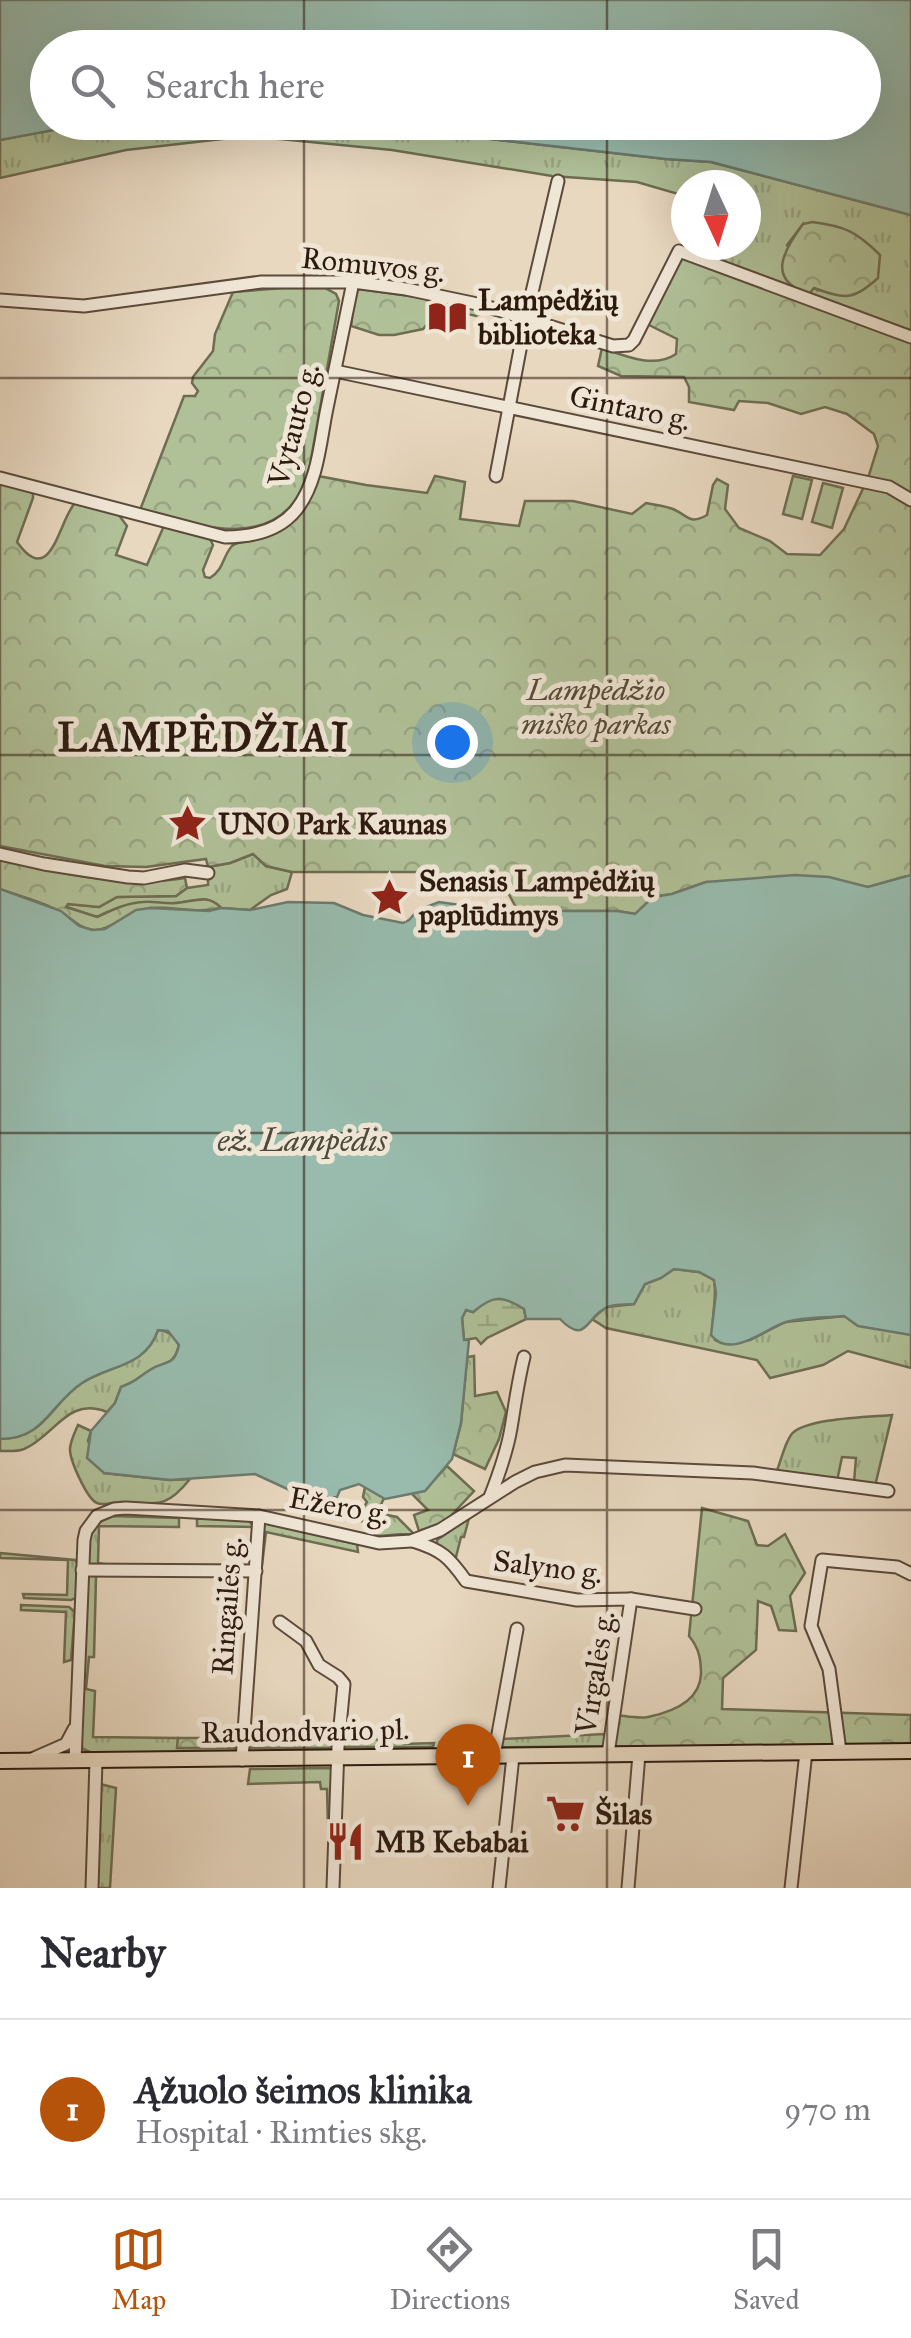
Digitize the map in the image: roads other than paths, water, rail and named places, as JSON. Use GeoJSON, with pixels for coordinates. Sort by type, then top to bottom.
{"type":"FeatureCollection","features":[{"type":"Feature","properties":{"kind":"main road","name":"Raudondvario pl."},"geometry":{"type":"LineString","coordinates":[[0,1761],[911,1751]]}},
{"type":"Feature","properties":{"kind":"street"},"geometry":{"type":"LineString","coordinates":[[496,476],[526,318],[558,181]]}},
{"type":"Feature","properties":{"kind":"street","name":"Romuvos g."},"geometry":{"type":"LineString","coordinates":[[0,300],[84,306],[261,282],[353,282],[434,294],[613,346],[628,345],[679,251],[911,337]]}},
{"type":"Feature","properties":{"kind":"street","name":"Vytauto g."},"geometry":{"type":"LineString","coordinates":[[0,478],[225,537],[257,534],[286,519],[297,508],[313,476],[353,282]]}},
{"type":"Feature","properties":{"kind":"street","name":"Gintaro g."},"geometry":{"type":"LineString","coordinates":[[335,371],[890,488],[911,500]]}},
{"type":"Feature","properties":{"kind":"street"},"geometry":{"type":"LineString","coordinates":[[0,854],[128,877],[185,870],[208,873]]}},
{"type":"Feature","properties":{"kind":"street"},"geometry":{"type":"LineString","coordinates":[[490,1497],[502,1468],[524,1358]]}},
{"type":"Feature","properties":{"kind":"street","name":"Ežero g."},"geometry":{"type":"LineString","coordinates":[[75,1760],[86,1532],[104,1512],[126,1508],[259,1516],[379,1542],[411,1540],[440,1530],[535,1472],[565,1465],[753,1474],[888,1491]]}},
{"type":"Feature","properties":{"kind":"street","name":"Ringailės g."},"geometry":{"type":"LineString","coordinates":[[242,1760],[259,1516]]}},
{"type":"Feature","properties":{"kind":"street","name":"Salyno g."},"geometry":{"type":"LineString","coordinates":[[411,1540],[448,1556],[466,1582],[578,1600],[631,1599],[695,1610]]}},
{"type":"Feature","properties":{"kind":"street"},"geometry":{"type":"LineString","coordinates":[[840,1751],[829,1669],[811,1626],[822,1560],[897,1567],[911,1574]]}},
{"type":"Feature","properties":{"kind":"street"},"geometry":{"type":"LineString","coordinates":[[82,1570],[256,1571]]}},
{"type":"Feature","properties":{"kind":"street","name":"Virgalės g."},"geometry":{"type":"LineString","coordinates":[[608,1754],[631,1599]]}},
{"type":"Feature","properties":{"kind":"street"},"geometry":{"type":"LineString","coordinates":[[280,1622],[306,1641],[319,1665],[344,1684],[333,1888]]}},
{"type":"Feature","properties":{"kind":"street"},"geometry":{"type":"LineString","coordinates":[[494,1756],[517,1628]]}},
{"type":"Feature","properties":{"kind":"street"},"geometry":{"type":"LineString","coordinates":[[28,1761],[66,1744],[76,1726]]}},
{"type":"Feature","properties":{"kind":"street"},"geometry":{"type":"LineString","coordinates":[[790,1888],[806,1752]]}},
{"type":"Feature","properties":{"kind":"street"},"geometry":{"type":"LineString","coordinates":[[628,1888],[639,1754]]}},
{"type":"Feature","properties":{"kind":"street"},"geometry":{"type":"LineString","coordinates":[[499,1888],[513,1756]]}},
{"type":"Feature","properties":{"kind":"street"},"geometry":{"type":"LineString","coordinates":[[92,1888],[96,1760]]}},
{"type":"Feature","properties":{"kind":"water"},"geometry":{"type":"Polygon","coordinates":[[[0,0],[911,0],[911,215],[761,175],[761,170],[499,140],[881,140],[881,30],[30,30],[30,134],[0,140],[0,0]]]}},
{"type":"Feature","properties":{"kind":"water","name":"ež. Lampėdis"},"geometry":{"type":"Polygon","coordinates":[[[795,875],[829,877],[868,887],[911,875],[911,1335],[858,1326],[844,1316],[786,1322],[738,1344],[719,1342],[711,1335],[714,1280],[699,1272],[674,1269],[645,1284],[634,1304],[608,1307],[581,1330],[560,1319],[526,1319],[524,1309],[516,1304],[492,1300],[473,1312],[466,1310],[462,1318],[464,1340],[469,1340],[461,1423],[452,1459],[425,1491],[385,1499],[359,1484],[340,1490],[337,1497],[296,1493],[255,1474],[170,1480],[104,1473],[87,1458],[91,1431],[115,1403],[121,1387],[174,1357],[179,1345],[168,1331],[158,1330],[145,1352],[136,1358],[71,1391],[37,1427],[0,1439],[0,889],[61,911],[79,926],[92,930],[105,929],[136,910],[150,908],[250,910],[288,902],[334,903],[363,915],[403,923],[418,910],[439,902],[460,905],[496,922],[518,911],[635,914],[653,897],[706,882],[795,875]]]}},
{"type":"Feature","properties":{"kind":"place","name":"Lampėdžių biblioteka"},"geometry":{"type":"Point","coordinates":[448,317]}},
{"type":"Feature","properties":{"kind":"place","name":"UNO Park Kaunas"},"geometry":{"type":"Point","coordinates":[188,824]}},
{"type":"Feature","properties":{"kind":"place","name":"Senasis Lampėdžių paplūdimys"},"geometry":{"type":"Point","coordinates":[389,898]}},
{"type":"Feature","properties":{"kind":"place","name":"Ąžuolo šeimos klinika"},"geometry":{"type":"Point","coordinates":[468,1806]}},
{"type":"Feature","properties":{"kind":"place","name":"Šilas"},"geometry":{"type":"Point","coordinates":[565,1814]}},
{"type":"Feature","properties":{"kind":"place","name":"MB Kebabai"},"geometry":{"type":"Point","coordinates":[345,1842]}},
{"type":"Feature","properties":{"kind":"district","name":"LAMPĖDŽIAI"},"geometry":{"type":"Point","coordinates":[204,737]}},
{"type":"Feature","properties":{"kind":"park label","name":"Lampėdžio miško parkas"},"geometry":{"type":"Point","coordinates":[596,707]}}]}
